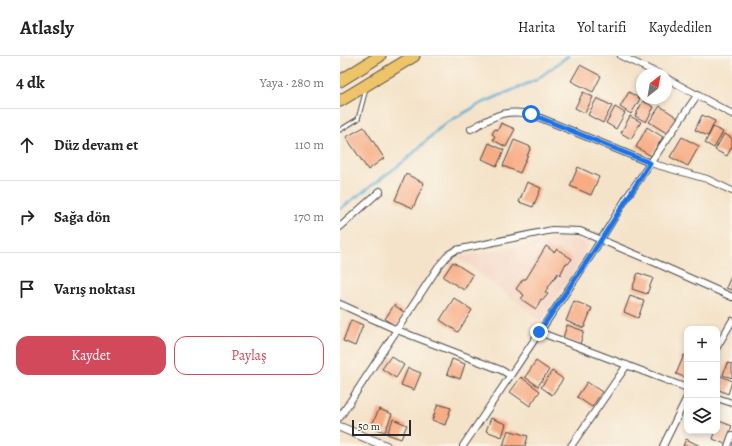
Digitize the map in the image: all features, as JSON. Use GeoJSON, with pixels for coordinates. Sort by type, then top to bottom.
{"type":"FeatureCollection","features":[{"type":"Feature","properties":{"kind":"highway"},"geometry":{"type":"LineString","coordinates":[[340,81],[380,56]]}},
{"type":"Feature","properties":{"kind":"highway"},"geometry":{"type":"LineString","coordinates":[[340,101],[414,56]]}},
{"type":"Feature","properties":{"kind":"street"},"geometry":{"type":"LineString","coordinates":[[621,56],[646,68]]}},
{"type":"Feature","properties":{"kind":"street"},"geometry":{"type":"LineString","coordinates":[[672,81],[732,114]]}},
{"type":"Feature","properties":{"kind":"street"},"geometry":{"type":"LineString","coordinates":[[463,446],[650,163],[698,94]]}},
{"type":"Feature","properties":{"kind":"street"},"geometry":{"type":"LineString","coordinates":[[471,129],[498,114],[515,111],[526,113],[650,163],[707,179],[732,191]]}},
{"type":"Feature","properties":{"kind":"street"},"geometry":{"type":"LineString","coordinates":[[340,228],[380,191]]}},
{"type":"Feature","properties":{"kind":"street"},"geometry":{"type":"LineString","coordinates":[[340,417],[438,267],[449,254],[456,250],[552,230],[580,231],[732,297]]}},
{"type":"Feature","properties":{"kind":"street"},"geometry":{"type":"LineString","coordinates":[[340,304],[397,330],[501,370],[510,375]]}},
{"type":"Feature","properties":{"kind":"street"},"geometry":{"type":"LineString","coordinates":[[720,342],[732,320]]}},
{"type":"Feature","properties":{"kind":"street"},"geometry":{"type":"LineString","coordinates":[[539,332],[684,387]]}},
{"type":"Feature","properties":{"kind":"street"},"geometry":{"type":"LineString","coordinates":[[570,446],[627,366]]}},
{"type":"Feature","properties":{"kind":"street"},"geometry":{"type":"LineString","coordinates":[[663,446],[687,398]]}},
{"type":"Feature","properties":{"kind":"street"},"geometry":{"type":"LineString","coordinates":[[720,399],[732,403]]}},
{"type":"Feature","properties":{"kind":"street"},"geometry":{"type":"LineString","coordinates":[[340,427],[386,446]]}},
{"type":"Feature","properties":{"kind":"street"},"geometry":{"type":"LineString","coordinates":[[728,446],[732,435]]}},
{"type":"Feature","properties":{"kind":"lane"},"geometry":{"type":"LineString","coordinates":[[340,130],[358,119],[367,84]]}},
{"type":"Feature","properties":{"kind":"shaded area"},"geometry":{"type":"Polygon","coordinates":[[[563,238],[575,238],[588,245],[585,254],[541,321],[458,257],[563,238]]]}},
{"type":"Feature","properties":{"kind":"building"},"geometry":{"type":"Polygon","coordinates":[[[580,65],[601,76],[593,92],[571,81],[580,65]]]}},
{"type":"Feature","properties":{"kind":"building"},"geometry":{"type":"Polygon","coordinates":[[[583,92],[593,97],[585,113],[575,108],[583,92]]]}},
{"type":"Feature","properties":{"kind":"building"},"geometry":{"type":"Polygon","coordinates":[[[629,92],[636,96],[637,104],[631,114],[620,107],[629,92]]]}},
{"type":"Feature","properties":{"kind":"building"},"geometry":{"type":"Polygon","coordinates":[[[597,98],[612,106],[603,123],[588,115],[597,98]]]}},
{"type":"Feature","properties":{"kind":"building"},"geometry":{"type":"Polygon","coordinates":[[[641,104],[648,104],[654,107],[646,122],[635,116],[641,104]]]}},
{"type":"Feature","properties":{"kind":"building"},"geometry":{"type":"Polygon","coordinates":[[[660,106],[678,118],[668,134],[649,122],[660,106]]]}},
{"type":"Feature","properties":{"kind":"building"},"geometry":{"type":"Polygon","coordinates":[[[615,107],[625,113],[616,129],[606,123],[615,107]]]}},
{"type":"Feature","properties":{"kind":"building"},"geometry":{"type":"Polygon","coordinates":[[[702,115],[715,121],[708,136],[695,130],[702,115]]]}},
{"type":"Feature","properties":{"kind":"building"},"geometry":{"type":"Polygon","coordinates":[[[630,116],[641,122],[631,139],[621,133],[630,116]]]}},
{"type":"Feature","properties":{"kind":"building"},"geometry":{"type":"Polygon","coordinates":[[[501,123],[515,129],[506,147],[493,140],[495,136],[492,134],[495,129],[498,130],[501,123]]]}},
{"type":"Feature","properties":{"kind":"building"},"geometry":{"type":"Polygon","coordinates":[[[364,127],[384,158],[368,170],[346,137],[364,127]]]}},
{"type":"Feature","properties":{"kind":"building"},"geometry":{"type":"Polygon","coordinates":[[[647,127],[663,137],[651,156],[636,147],[647,127]]]}},
{"type":"Feature","properties":{"kind":"building"},"geometry":{"type":"Polygon","coordinates":[[[713,127],[723,132],[714,148],[705,143],[713,127]]]}},
{"type":"Feature","properties":{"kind":"building"},"geometry":{"type":"Polygon","coordinates":[[[724,134],[732,138],[732,146],[727,156],[715,150],[724,134]]]}},
{"type":"Feature","properties":{"kind":"building"},"geometry":{"type":"Polygon","coordinates":[[[682,137],[699,146],[688,166],[670,157],[682,137]]]}},
{"type":"Feature","properties":{"kind":"building"},"geometry":{"type":"Polygon","coordinates":[[[514,140],[531,147],[520,173],[503,166],[514,140]]]}},
{"type":"Feature","properties":{"kind":"building"},"geometry":{"type":"Polygon","coordinates":[[[489,143],[504,150],[497,166],[482,159],[489,143]]]}},
{"type":"Feature","properties":{"kind":"building"},"geometry":{"type":"Polygon","coordinates":[[[578,167],[599,177],[591,195],[570,186],[578,167]]]}},
{"type":"Feature","properties":{"kind":"building"},"geometry":{"type":"Polygon","coordinates":[[[406,174],[424,183],[413,208],[395,200],[406,174]]]}},
{"type":"Feature","properties":{"kind":"building"},"geometry":{"type":"Polygon","coordinates":[[[527,182],[541,188],[533,207],[519,202],[527,182]]]}},
{"type":"Feature","properties":{"kind":"building"},"geometry":{"type":"Polygon","coordinates":[[[546,246],[554,252],[557,249],[572,259],[568,264],[566,263],[560,275],[558,273],[545,292],[548,294],[543,300],[541,299],[536,309],[521,299],[524,295],[516,289],[523,279],[526,279],[546,246]]]}},
{"type":"Feature","properties":{"kind":"building"},"geometry":{"type":"Polygon","coordinates":[[[453,262],[473,275],[464,290],[443,277],[453,262]]]}},
{"type":"Feature","properties":{"kind":"building"},"geometry":{"type":"Polygon","coordinates":[[[638,273],[653,278],[647,294],[632,289],[638,273]]]}},
{"type":"Feature","properties":{"kind":"building"},"geometry":{"type":"Polygon","coordinates":[[[732,274],[732,290],[726,288],[732,274]]]}},
{"type":"Feature","properties":{"kind":"building"},"geometry":{"type":"Polygon","coordinates":[[[630,296],[644,301],[638,318],[624,312],[630,296]]]}},
{"type":"Feature","properties":{"kind":"building"},"geometry":{"type":"Polygon","coordinates":[[[454,298],[472,310],[458,332],[440,320],[454,298]]]}},
{"type":"Feature","properties":{"kind":"building"},"geometry":{"type":"Polygon","coordinates":[[[574,301],[592,308],[584,328],[566,321],[574,301]]]}},
{"type":"Feature","properties":{"kind":"building"},"geometry":{"type":"Polygon","coordinates":[[[394,305],[405,313],[396,327],[385,319],[394,305]]]}},
{"type":"Feature","properties":{"kind":"building"},"geometry":{"type":"Polygon","coordinates":[[[351,320],[363,325],[355,346],[343,341],[351,320]]]}},
{"type":"Feature","properties":{"kind":"building"},"geometry":{"type":"Polygon","coordinates":[[[567,325],[584,331],[580,344],[563,338],[567,325]]]}},
{"type":"Feature","properties":{"kind":"building"},"geometry":{"type":"Polygon","coordinates":[[[684,355],[684,377],[676,374],[684,355]]]}},
{"type":"Feature","properties":{"kind":"building"},"geometry":{"type":"Polygon","coordinates":[[[391,356],[404,365],[396,378],[382,369],[391,356]]]}},
{"type":"Feature","properties":{"kind":"building"},"geometry":{"type":"Polygon","coordinates":[[[452,359],[465,364],[460,379],[447,374],[452,359]]]}},
{"type":"Feature","properties":{"kind":"building"},"geometry":{"type":"Polygon","coordinates":[[[536,361],[549,370],[538,386],[525,377],[536,361]]]}},
{"type":"Feature","properties":{"kind":"building"},"geometry":{"type":"Polygon","coordinates":[[[727,363],[732,364],[732,378],[723,375],[727,363]]]}},
{"type":"Feature","properties":{"kind":"building"},"geometry":{"type":"Polygon","coordinates":[[[408,368],[421,373],[414,390],[401,385],[408,368]]]}},
{"type":"Feature","properties":{"kind":"building"},"geometry":{"type":"Polygon","coordinates":[[[552,371],[563,379],[552,395],[541,387],[552,371]]]}},
{"type":"Feature","properties":{"kind":"building"},"geometry":{"type":"Polygon","coordinates":[[[720,375],[732,381],[728,394],[720,390],[720,375]]]}},
{"type":"Feature","properties":{"kind":"building"},"geometry":{"type":"Polygon","coordinates":[[[521,377],[540,391],[530,406],[510,392],[521,377]]]}},
{"type":"Feature","properties":{"kind":"building"},"geometry":{"type":"Polygon","coordinates":[[[587,382],[602,392],[592,407],[577,397],[587,382]]]}},
{"type":"Feature","properties":{"kind":"building"},"geometry":{"type":"Polygon","coordinates":[[[438,404],[451,408],[445,425],[432,420],[438,404]]]}},
{"type":"Feature","properties":{"kind":"building"},"geometry":{"type":"Polygon","coordinates":[[[379,409],[392,414],[385,432],[371,427],[379,409]]]}},
{"type":"Feature","properties":{"kind":"building"},"geometry":{"type":"Polygon","coordinates":[[[491,418],[506,424],[502,437],[486,431],[491,418]]]}},
{"type":"Feature","properties":{"kind":"building"},"geometry":{"type":"Polygon","coordinates":[[[393,419],[407,425],[401,439],[387,434],[393,419]]]}},
{"type":"Feature","properties":{"kind":"building"},"geometry":{"type":"Polygon","coordinates":[[[720,421],[732,426],[725,444],[713,439],[715,434],[720,434],[720,421]]]}},
{"type":"Feature","properties":{"kind":"building"},"geometry":{"type":"Polygon","coordinates":[[[508,430],[528,436],[525,446],[503,446],[508,430]]]}},
{"type":"Feature","properties":{"kind":"building"},"geometry":{"type":"Polygon","coordinates":[[[686,439],[700,446],[683,446],[686,439]]]}},
{"type":"Feature","properties":{"kind":"waterway"},"geometry":{"type":"LineString","coordinates":[[340,209],[406,160],[443,125],[480,104],[536,80],[568,56]]}},
{"type":"Feature","properties":{"kind":"route"},"geometry":{"type":"LineString","coordinates":[[531,114],[650,163],[592,254],[539,332]]}}]}
